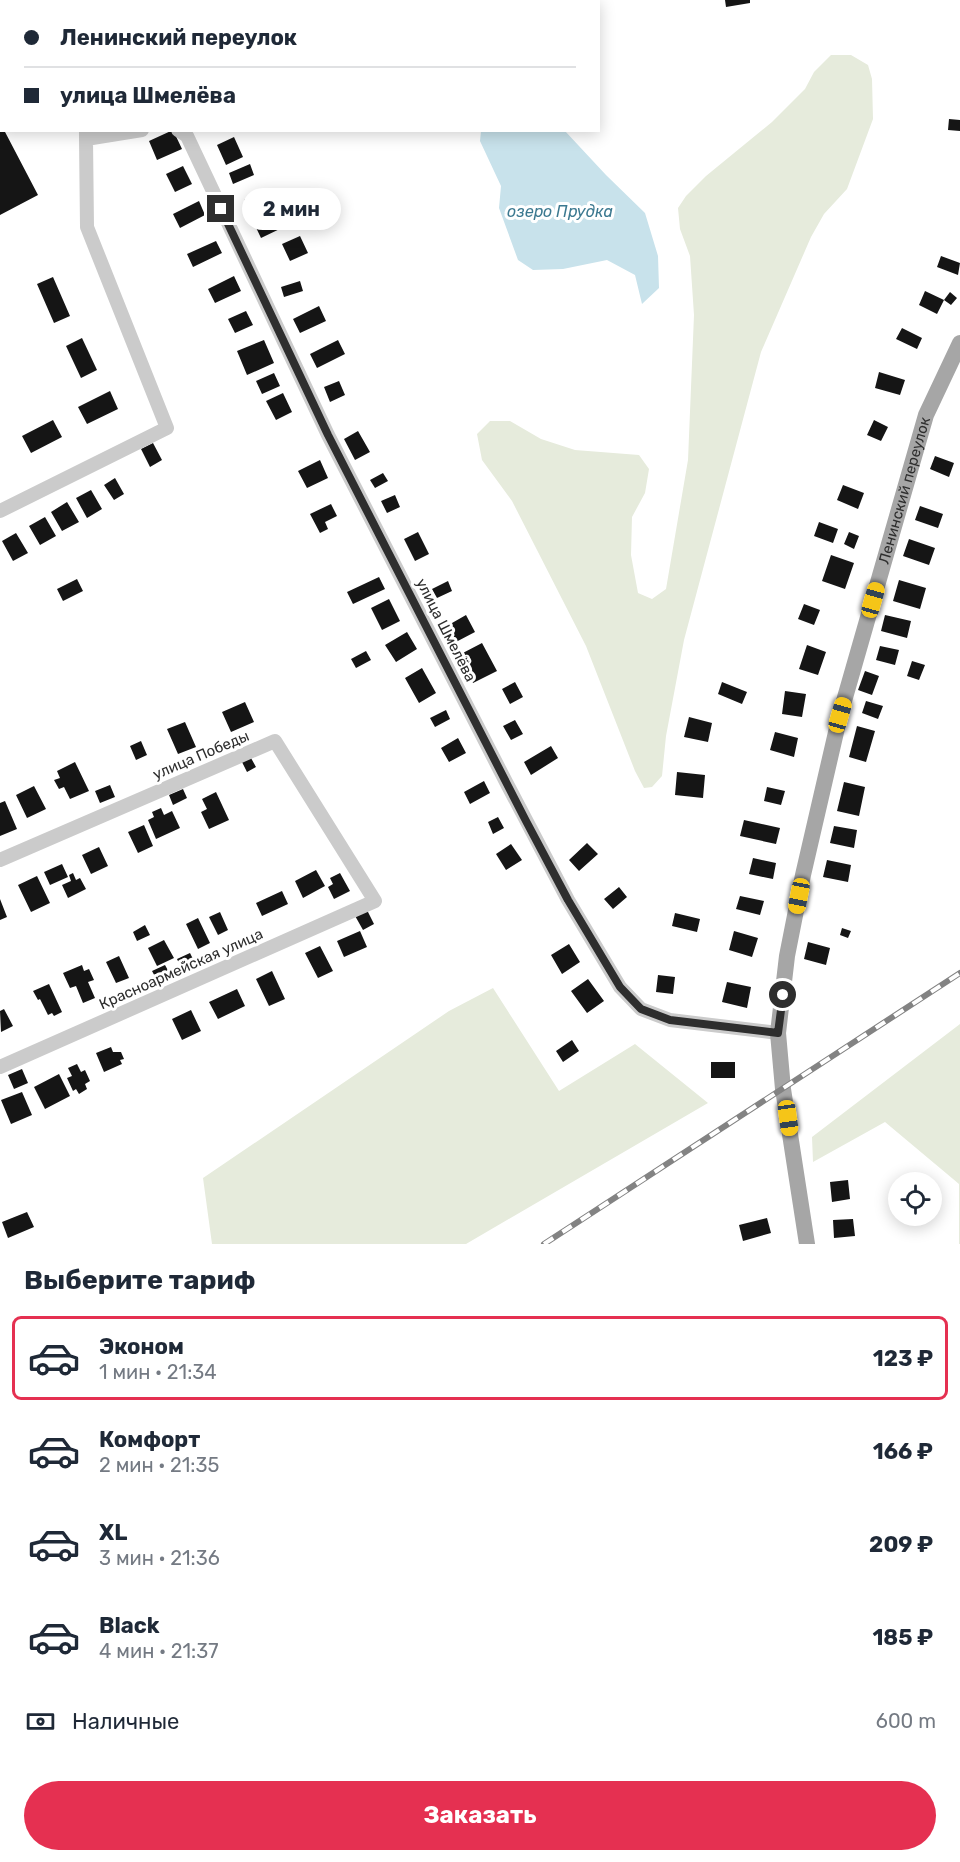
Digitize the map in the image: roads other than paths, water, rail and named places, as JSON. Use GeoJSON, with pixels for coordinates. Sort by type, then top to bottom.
{"type":"FeatureCollection","features":[{"type":"Feature","properties":{"kind":"main road","name":"Ленинский переулок"},"geometry":{"type":"LineString","coordinates":[[807,1244],[783,1089],[778,1033],[787,956],[840,715],[926,415],[960,343]]}},
{"type":"Feature","properties":{"kind":"street"},"geometry":{"type":"LineString","coordinates":[[0,511],[167,428],[87,227],[86,135],[120,132]]}},
{"type":"Feature","properties":{"kind":"street","name":"улица Шмелёва"},"geometry":{"type":"LineString","coordinates":[[181,132],[187,136],[328,435],[506,782],[568,900],[620,987],[641,1009],[670,1020],[778,1033]]}},
{"type":"Feature","properties":{"kind":"street","name":"улица Победы"},"geometry":{"type":"LineString","coordinates":[[0,860],[275,741],[375,901]]}},
{"type":"Feature","properties":{"kind":"street","name":"Красноармейская улица"},"geometry":{"type":"LineString","coordinates":[[0,1067],[375,901]]}},
{"type":"Feature","properties":{"kind":"water","name":"озеро Прудка"},"geometry":{"type":"Polygon","coordinates":[[[481,132],[566,132],[645,213],[658,256],[659,288],[642,304],[635,275],[607,260],[563,269],[533,270],[518,260],[499,208],[501,186],[480,141],[481,132]]]}},
{"type":"Feature","properties":{"kind":"railway"},"geometry":{"type":"LineString","coordinates":[[544,1244],[960,973]]}}]}
